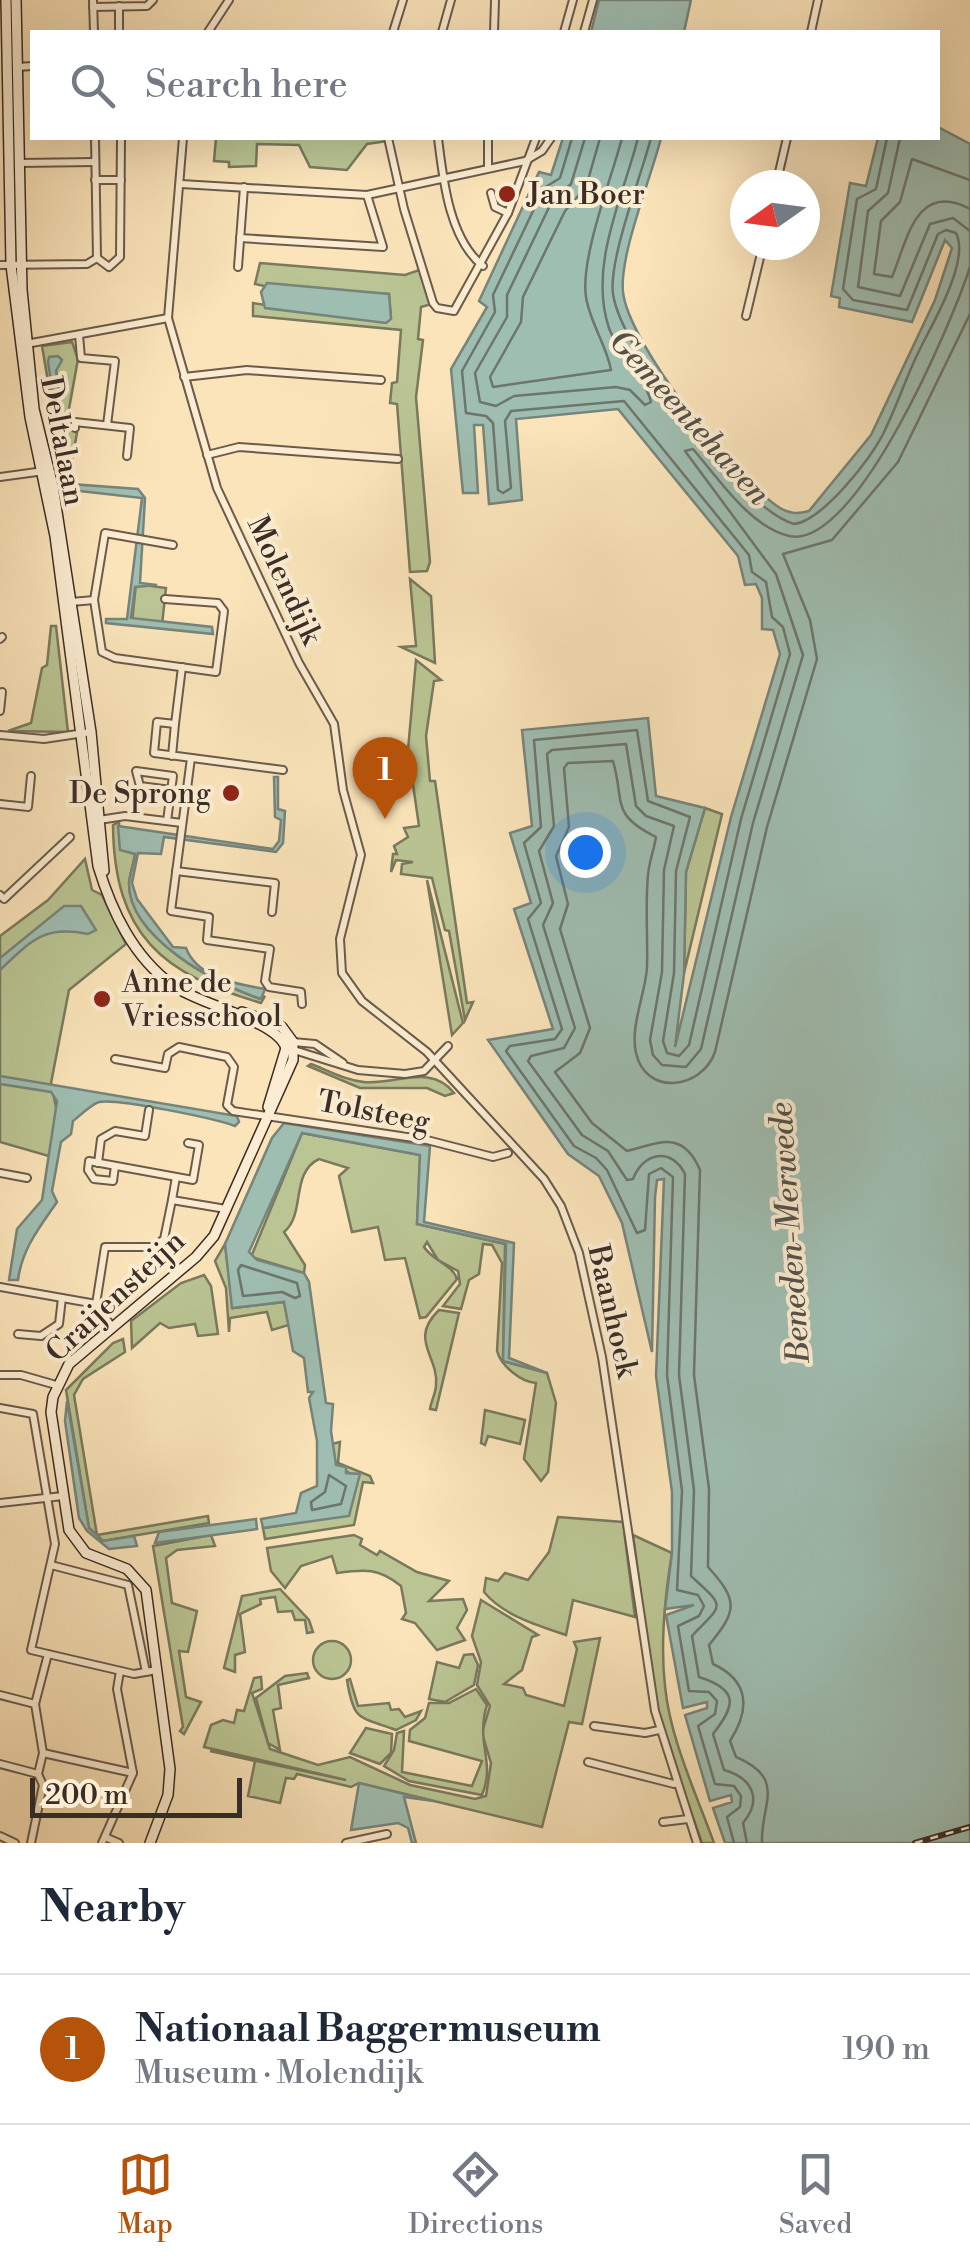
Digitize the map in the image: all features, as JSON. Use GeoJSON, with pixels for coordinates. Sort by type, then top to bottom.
{"type":"FeatureCollection","features":[{"type":"Feature","properties":{"kind":"street","name":"Deltalaan"},"geometry":{"type":"LineString","coordinates":[[6,0],[3,94],[10,264],[86,733],[105,888],[120,922],[155,971],[206,1003],[274,1030],[291,1047],[344,1064],[405,1074],[424,1071],[434,1061]]}},
{"type":"Feature","properties":{"kind":"street","name":"Deltalaan"},"geometry":{"type":"LineString","coordinates":[[10,264],[18,163],[16,0]]}},
{"type":"Feature","properties":{"kind":"street"},"geometry":{"type":"LineString","coordinates":[[94,30],[93,3],[147,6],[154,0]]}},
{"type":"Feature","properties":{"kind":"street"},"geometry":{"type":"LineString","coordinates":[[209,30],[229,0]]}},
{"type":"Feature","properties":{"kind":"street"},"geometry":{"type":"LineString","coordinates":[[394,30],[403,0]]}},
{"type":"Feature","properties":{"kind":"street"},"geometry":{"type":"LineString","coordinates":[[443,30],[451,0]]}},
{"type":"Feature","properties":{"kind":"street"},"geometry":{"type":"LineString","coordinates":[[494,30],[495,0]]}},
{"type":"Feature","properties":{"kind":"street"},"geometry":{"type":"LineString","coordinates":[[565,30],[573,0]]}},
{"type":"Feature","properties":{"kind":"street"},"geometry":{"type":"LineString","coordinates":[[584,30],[592,0]]}},
{"type":"Feature","properties":{"kind":"street"},"geometry":{"type":"LineString","coordinates":[[811,30],[818,0]]}},
{"type":"Feature","properties":{"kind":"street"},"geometry":{"type":"LineString","coordinates":[[119,6],[119,30]]}},
{"type":"Feature","properties":{"kind":"street"},"geometry":{"type":"LineString","coordinates":[[18,67],[30,66]]}},
{"type":"Feature","properties":{"kind":"street"},"geometry":{"type":"LineString","coordinates":[[95,140],[97,258]]}},
{"type":"Feature","properties":{"kind":"street"},"geometry":{"type":"LineString","coordinates":[[97,258],[109,267],[120,257],[121,140]]}},
{"type":"Feature","properties":{"kind":"street","name":"Molendijk"},"geometry":{"type":"LineString","coordinates":[[183,140],[168,318],[207,456],[250,562],[334,724],[343,790],[361,855],[338,958],[350,988]]}},
{"type":"Feature","properties":{"kind":"street"},"geometry":{"type":"LineString","coordinates":[[388,140],[404,209],[434,303],[437,308],[459,310],[508,214],[535,140]]}},
{"type":"Feature","properties":{"kind":"street"},"geometry":{"type":"LineString","coordinates":[[438,140],[443,179],[466,252],[483,266]]}},
{"type":"Feature","properties":{"kind":"street"},"geometry":{"type":"LineString","coordinates":[[488,140],[488,168]]}},
{"type":"Feature","properties":{"kind":"street"},"geometry":{"type":"LineString","coordinates":[[181,184],[367,195],[525,161],[542,151],[550,140]]}},
{"type":"Feature","properties":{"kind":"street"},"geometry":{"type":"LineString","coordinates":[[780,170],[787,140]]}},
{"type":"Feature","properties":{"kind":"street"},"geometry":{"type":"LineString","coordinates":[[18,163],[95,162]]}},
{"type":"Feature","properties":{"kind":"street"},"geometry":{"type":"LineString","coordinates":[[95,180],[120,180]]}},
{"type":"Feature","properties":{"kind":"street"},"geometry":{"type":"LineString","coordinates":[[238,266],[244,188]]}},
{"type":"Feature","properties":{"kind":"street"},"geometry":{"type":"LineString","coordinates":[[491,193],[496,207],[508,214]]}},
{"type":"Feature","properties":{"kind":"street"},"geometry":{"type":"LineString","coordinates":[[240,238],[383,247],[367,195]]}},
{"type":"Feature","properties":{"kind":"street"},"geometry":{"type":"LineString","coordinates":[[10,264],[87,264],[97,258]]}},
{"type":"Feature","properties":{"kind":"street"},"geometry":{"type":"LineString","coordinates":[[746,316],[759,260]]}},
{"type":"Feature","properties":{"kind":"street"},"geometry":{"type":"LineString","coordinates":[[25,344],[168,318]]}},
{"type":"Feature","properties":{"kind":"street"},"geometry":{"type":"LineString","coordinates":[[79,335],[81,358],[115,360],[107,426]]}},
{"type":"Feature","properties":{"kind":"street"},"geometry":{"type":"LineString","coordinates":[[184,377],[247,370],[381,380]]}},
{"type":"Feature","properties":{"kind":"street"},"geometry":{"type":"LineString","coordinates":[[74,428],[75,422],[130,428],[127,456]]}},
{"type":"Feature","properties":{"kind":"street"},"geometry":{"type":"LineString","coordinates":[[207,456],[240,447],[398,459]]}},
{"type":"Feature","properties":{"kind":"street"},"geometry":{"type":"LineString","coordinates":[[0,477],[45,470]]}},
{"type":"Feature","properties":{"kind":"street"},"geometry":{"type":"LineString","coordinates":[[165,599],[218,603],[224,612],[216,672],[114,658],[102,652],[94,600],[105,533],[173,545]]}},
{"type":"Feature","properties":{"kind":"street"},"geometry":{"type":"LineString","coordinates":[[66,602],[94,600]]}},
{"type":"Feature","properties":{"kind":"street"},"geometry":{"type":"LineString","coordinates":[[172,756],[182,667]]}},
{"type":"Feature","properties":{"kind":"street"},"geometry":{"type":"LineString","coordinates":[[0,711],[2,692]]}},
{"type":"Feature","properties":{"kind":"street"},"geometry":{"type":"LineString","coordinates":[[175,724],[157,722],[154,754],[283,770]]}},
{"type":"Feature","properties":{"kind":"street"},"geometry":{"type":"LineString","coordinates":[[0,735],[44,739],[86,733]]}},
{"type":"Feature","properties":{"kind":"street"},"geometry":{"type":"LineString","coordinates":[[190,758],[171,911],[210,916],[206,940],[270,949],[266,981],[269,988],[300,992],[302,1004]]}},
{"type":"Feature","properties":{"kind":"street"},"geometry":{"type":"LineString","coordinates":[[167,821],[173,776],[136,771],[140,786],[171,790]]}},
{"type":"Feature","properties":{"kind":"street"},"geometry":{"type":"LineString","coordinates":[[0,804],[28,807],[31,776]]}},
{"type":"Feature","properties":{"kind":"street"},"geometry":{"type":"LineString","coordinates":[[97,820],[125,816],[182,823]]}},
{"type":"Feature","properties":{"kind":"street"},"geometry":{"type":"LineString","coordinates":[[0,895],[4,898],[26,881],[70,837]]}},
{"type":"Feature","properties":{"kind":"street"},"geometry":{"type":"LineString","coordinates":[[176,871],[275,882],[272,912]]}},
{"type":"Feature","properties":{"kind":"street","name":"Baanhoek"},"geometry":{"type":"LineString","coordinates":[[350,988],[434,1061],[552,1189],[578,1253],[618,1448],[659,1730],[697,1843]]}},
{"type":"Feature","properties":{"kind":"street"},"geometry":{"type":"LineString","coordinates":[[434,1061],[448,1046]]}},
{"type":"Feature","properties":{"kind":"street","name":"Tolsteeg"},"geometry":{"type":"LineString","coordinates":[[115,1059],[166,1068],[168,1054],[179,1047],[228,1057],[234,1067],[227,1105],[231,1110],[266,1112],[427,1140],[492,1157],[508,1153]]}},
{"type":"Feature","properties":{"kind":"street","name":"Craijensteijn"},"geometry":{"type":"LineString","coordinates":[[150,1843],[170,1783],[157,1670],[141,1580],[127,1569],[86,1554],[69,1530],[51,1412],[56,1385],[69,1364],[206,1248],[226,1209],[291,1047]]}},
{"type":"Feature","properties":{"kind":"street"},"geometry":{"type":"LineString","coordinates":[[98,1163],[102,1139],[114,1131],[144,1136],[149,1110]]}},
{"type":"Feature","properties":{"kind":"street"},"geometry":{"type":"LineString","coordinates":[[115,1166],[114,1184],[94,1178],[90,1161],[193,1180],[199,1146],[188,1143]]}},
{"type":"Feature","properties":{"kind":"street"},"geometry":{"type":"LineString","coordinates":[[0,1173],[27,1178]]}},
{"type":"Feature","properties":{"kind":"street"},"geometry":{"type":"LineString","coordinates":[[96,1304],[105,1247],[154,1247],[164,1238],[176,1177]]}},
{"type":"Feature","properties":{"kind":"street"},"geometry":{"type":"LineString","coordinates":[[172,1200],[226,1209]]}},
{"type":"Feature","properties":{"kind":"street"},"geometry":{"type":"LineString","coordinates":[[0,1287],[96,1304],[112,1326]]}},
{"type":"Feature","properties":{"kind":"street"},"geometry":{"type":"LineString","coordinates":[[18,1334],[41,1336],[59,1324],[62,1298]]}},
{"type":"Feature","properties":{"kind":"street"},"geometry":{"type":"LineString","coordinates":[[0,1375],[21,1375],[56,1385]]}},
{"type":"Feature","properties":{"kind":"street"},"geometry":{"type":"LineString","coordinates":[[0,1408],[33,1414],[55,1544],[31,1650],[120,1671],[157,1670]]}},
{"type":"Feature","properties":{"kind":"street"},"geometry":{"type":"LineString","coordinates":[[0,1503],[62,1496]]}},
{"type":"Feature","properties":{"kind":"street"},"geometry":{"type":"LineString","coordinates":[[51,1566],[128,1585],[146,1672]]}},
{"type":"Feature","properties":{"kind":"street"},"geometry":{"type":"LineString","coordinates":[[31,1843],[43,1785],[38,1774],[43,1753],[35,1704],[48,1654]]}},
{"type":"Feature","properties":{"kind":"street"},"geometry":{"type":"LineString","coordinates":[[119,1843],[104,1840],[133,1772],[117,1689],[120,1671]]}},
{"type":"Feature","properties":{"kind":"street"},"geometry":{"type":"LineString","coordinates":[[0,1696],[35,1704]]}},
{"type":"Feature","properties":{"kind":"street"},"geometry":{"type":"LineString","coordinates":[[594,1726],[645,1733],[659,1730]]}},
{"type":"Feature","properties":{"kind":"street"},"geometry":{"type":"LineString","coordinates":[[43,1753],[133,1772]]}},
{"type":"Feature","properties":{"kind":"street"},"geometry":{"type":"LineString","coordinates":[[588,1762],[675,1784]]}},
{"type":"Feature","properties":{"kind":"street"},"geometry":{"type":"LineString","coordinates":[[0,1764],[38,1774]]}},
{"type":"Feature","properties":{"kind":"street"},"geometry":{"type":"LineString","coordinates":[[663,1822],[688,1818]]}},
{"type":"Feature","properties":{"kind":"street"},"geometry":{"type":"LineString","coordinates":[[346,1843],[387,1834]]}},
{"type":"Feature","properties":{"kind":"street"},"geometry":{"type":"LineString","coordinates":[[0,1836],[15,1843]]}},
{"type":"Feature","properties":{"kind":"green space"},"geometry":{"type":"Polygon","coordinates":[[[216,140],[388,140],[367,144],[347,170],[310,167],[299,145],[257,144],[256,166],[229,167],[229,162],[214,161],[216,140]]]}},
{"type":"Feature","properties":{"kind":"green space"},"geometry":{"type":"Polygon","coordinates":[[[260,263],[405,275],[422,269],[432,304],[421,307],[418,339],[423,340],[416,397],[430,562],[427,571],[410,572],[397,404],[390,403],[392,383],[397,382],[401,330],[253,316],[253,303],[385,322],[391,318],[389,294],[255,284],[260,263]]]}},
{"type":"Feature","properties":{"kind":"green space"},"geometry":{"type":"Polygon","coordinates":[[[72,342],[78,359],[67,420],[70,429],[77,433],[69,477],[56,371],[58,356],[51,383],[64,475],[42,346],[72,342]]]}},
{"type":"Feature","properties":{"kind":"green space"},"geometry":{"type":"Polygon","coordinates":[[[410,579],[431,596],[435,663],[401,647],[416,646],[410,579]]]}},
{"type":"Feature","properties":{"kind":"green space"},"geometry":{"type":"Polygon","coordinates":[[[136,584],[166,588],[162,625],[132,622],[136,584]]]}},
{"type":"Feature","properties":{"kind":"green space"},"geometry":{"type":"Polygon","coordinates":[[[51,626],[56,626],[68,732],[8,731],[31,723],[42,668],[47,665],[51,626]]]}},
{"type":"Feature","properties":{"kind":"green space"},"geometry":{"type":"Polygon","coordinates":[[[416,660],[441,680],[434,681],[426,736],[467,1003],[473,1002],[465,1020],[449,931],[445,930],[432,878],[401,874],[402,864],[413,862],[396,860],[391,872],[393,854],[397,854],[394,846],[408,837],[404,828],[419,826],[408,750],[416,660]]]}},
{"type":"Feature","properties":{"kind":"green space"},"geometry":{"type":"Polygon","coordinates":[[[705,808],[722,814],[684,973],[686,872],[705,808]]]}},
{"type":"Feature","properties":{"kind":"green space"},"geometry":{"type":"Polygon","coordinates":[[[119,822],[120,844],[135,854],[129,883],[143,922],[178,956],[222,983],[261,999],[265,996],[261,1003],[196,978],[150,944],[134,922],[123,895],[113,825],[119,822]]]}},
{"type":"Feature","properties":{"kind":"green space"},"geometry":{"type":"Polygon","coordinates":[[[121,832],[159,835],[158,849],[120,844],[121,832]]]}},
{"type":"Feature","properties":{"kind":"green space"},"geometry":{"type":"Polygon","coordinates":[[[85,859],[92,890],[102,895],[126,944],[69,990],[51,1083],[58,1117],[52,1157],[0,1142],[0,936],[48,900],[85,859]]]}},
{"type":"Feature","properties":{"kind":"green space"},"geometry":{"type":"Polygon","coordinates":[[[427,880],[463,1023],[452,1035],[427,880]]]}},
{"type":"Feature","properties":{"kind":"green space"},"geometry":{"type":"Polygon","coordinates":[[[308,1066],[364,1082],[435,1079],[454,1093],[445,1096],[427,1088],[360,1088],[308,1066]]]}},
{"type":"Feature","properties":{"kind":"green space"},"geometry":{"type":"Polygon","coordinates":[[[302,1133],[420,1155],[417,1224],[505,1244],[503,1361],[547,1373],[556,1403],[548,1472],[541,1481],[524,1459],[536,1383],[512,1372],[503,1362],[497,1351],[502,1263],[492,1245],[483,1244],[479,1274],[469,1280],[461,1309],[443,1306],[460,1284],[458,1271],[438,1260],[457,1279],[426,1317],[420,1318],[405,1258],[385,1260],[378,1227],[352,1232],[339,1176],[348,1168],[319,1159],[304,1174],[295,1215],[284,1232],[305,1265],[304,1273],[251,1257],[302,1133]],[[427,1242],[424,1247],[438,1260],[427,1242]]]}},
{"type":"Feature","properties":{"kind":"green space"},"geometry":{"type":"Polygon","coordinates":[[[225,1244],[233,1308],[284,1302],[289,1325],[272,1330],[267,1312],[230,1318],[229,1332],[226,1288],[215,1261],[225,1244]]]}},
{"type":"Feature","properties":{"kind":"green space"},"geometry":{"type":"Polygon","coordinates":[[[204,1275],[211,1286],[218,1334],[198,1336],[195,1324],[169,1328],[160,1323],[132,1348],[131,1321],[181,1283],[204,1275]]]}},
{"type":"Feature","properties":{"kind":"green space"},"geometry":{"type":"Polygon","coordinates":[[[439,1310],[459,1313],[436,1410],[430,1409],[436,1375],[425,1339],[430,1321],[439,1310]]]}},
{"type":"Feature","properties":{"kind":"green space"},"geometry":{"type":"Polygon","coordinates":[[[123,1339],[125,1352],[83,1379],[74,1395],[97,1535],[208,1516],[209,1523],[103,1541],[89,1528],[66,1390],[113,1343],[123,1339]]]}},
{"type":"Feature","properties":{"kind":"green space"},"geometry":{"type":"Polygon","coordinates":[[[485,1410],[525,1420],[520,1444],[488,1436],[485,1445],[481,1443],[485,1410]]]}},
{"type":"Feature","properties":{"kind":"green space"},"geometry":{"type":"Polygon","coordinates":[[[340,1442],[338,1463],[370,1476],[373,1483],[363,1482],[354,1525],[265,1539],[263,1528],[349,1515],[354,1476],[336,1465],[332,1444],[340,1442]]]}},
{"type":"Feature","properties":{"kind":"green space"},"geometry":{"type":"Polygon","coordinates":[[[558,1517],[623,1522],[635,1617],[573,1600],[566,1635],[511,1614],[484,1592],[486,1578],[498,1581],[505,1573],[528,1580],[549,1552],[558,1517]]]}},
{"type":"Feature","properties":{"kind":"green space"},"geometry":{"type":"Polygon","coordinates":[[[211,1535],[215,1546],[177,1550],[166,1558],[172,1603],[197,1611],[188,1652],[179,1651],[186,1697],[201,1702],[184,1734],[180,1731],[183,1727],[153,1546],[211,1535]]]}},
{"type":"Feature","properties":{"kind":"green space"},"geometry":{"type":"Polygon","coordinates":[[[354,1535],[362,1539],[360,1545],[377,1555],[380,1551],[417,1572],[449,1581],[429,1601],[463,1599],[467,1610],[457,1628],[465,1640],[437,1650],[415,1623],[402,1619],[406,1613],[401,1586],[371,1571],[337,1573],[332,1556],[301,1566],[285,1588],[271,1571],[267,1548],[354,1535]]]}},
{"type":"Feature","properties":{"kind":"green space"},"geometry":{"type":"Polygon","coordinates":[[[633,1535],[672,1553],[663,1636],[668,1706],[714,1843],[702,1843],[657,1716],[633,1535]]]}},
{"type":"Feature","properties":{"kind":"green space"},"geometry":{"type":"Polygon","coordinates":[[[280,1589],[309,1620],[313,1632],[307,1633],[305,1620],[295,1620],[292,1611],[278,1612],[275,1597],[260,1599],[261,1604],[240,1614],[245,1652],[235,1655],[235,1672],[224,1668],[242,1596],[280,1589]]]}},
{"type":"Feature","properties":{"kind":"green space"},"geometry":{"type":"Polygon","coordinates":[[[481,1600],[538,1635],[532,1637],[522,1670],[504,1684],[523,1688],[526,1695],[564,1706],[577,1649],[574,1642],[600,1638],[582,1724],[569,1722],[542,1827],[359,1783],[351,1787],[297,1774],[294,1779],[286,1778],[280,1803],[248,1796],[255,1761],[210,1751],[346,1780],[204,1747],[211,1725],[223,1720],[234,1723],[237,1710],[244,1711],[254,1678],[261,1677],[262,1689],[252,1693],[270,1749],[318,1765],[350,1757],[410,1785],[475,1799],[486,1796],[491,1763],[482,1733],[490,1706],[477,1685],[481,1662],[472,1636],[481,1600]]]}},
{"type":"Feature","properties":{"kind":"green space"},"geometry":{"type":"Polygon","coordinates":[[[332,1641],[346,1646],[351,1660],[346,1674],[332,1679],[318,1674],[313,1660],[318,1646],[332,1641]]]}},
{"type":"Feature","properties":{"kind":"green space"},"geometry":{"type":"Polygon","coordinates":[[[473,1654],[478,1665],[474,1685],[445,1702],[429,1699],[437,1662],[459,1668],[464,1655],[473,1654]]]}},
{"type":"Feature","properties":{"kind":"green space"},"geometry":{"type":"Polygon","coordinates":[[[307,1673],[309,1678],[278,1685],[281,1708],[273,1710],[280,1750],[268,1743],[256,1698],[285,1676],[307,1673]]]}},
{"type":"Feature","properties":{"kind":"green space"},"geometry":{"type":"Polygon","coordinates":[[[350,1679],[358,1706],[389,1703],[391,1710],[399,1709],[405,1717],[421,1711],[416,1720],[396,1730],[366,1719],[352,1704],[347,1680],[350,1679]]]}},
{"type":"Feature","properties":{"kind":"green space"},"geometry":{"type":"Polygon","coordinates":[[[476,1689],[487,1705],[483,1730],[487,1772],[482,1795],[409,1781],[384,1766],[394,1750],[397,1733],[404,1731],[402,1772],[472,1786],[482,1761],[409,1741],[410,1730],[425,1718],[429,1703],[449,1703],[476,1689]]]}},
{"type":"Feature","properties":{"kind":"green space"},"geometry":{"type":"Polygon","coordinates":[[[366,1728],[392,1734],[391,1753],[380,1764],[350,1753],[366,1728]]]}},
{"type":"Feature","properties":{"kind":"water"},"geometry":{"type":"Polygon","coordinates":[[[599,0],[691,0],[684,30],[592,30],[599,0]]]}},
{"type":"Feature","properties":{"kind":"water"},"geometry":{"type":"Polygon","coordinates":[[[940,128],[970,144],[970,1843],[725,1843],[713,1808],[732,1802],[731,1795],[710,1801],[685,1715],[707,1708],[707,1702],[683,1708],[666,1615],[694,1605],[665,1609],[672,1553],[672,1492],[656,1376],[664,1179],[657,1180],[655,1197],[652,1352],[622,1223],[599,1176],[568,1154],[488,1040],[553,1029],[514,909],[531,903],[510,833],[532,826],[522,730],[648,718],[656,796],[705,808],[686,872],[684,974],[675,1047],[731,817],[780,654],[773,630],[762,629],[762,598],[756,584],[745,585],[738,556],[618,409],[516,419],[522,500],[489,504],[483,425],[474,425],[478,493],[463,493],[451,369],[487,307],[479,301],[539,172],[551,175],[562,140],[660,140],[626,258],[623,292],[629,315],[663,375],[738,470],[780,508],[794,513],[809,511],[871,435],[935,300],[952,248],[945,240],[912,322],[839,307],[840,298],[831,296],[850,183],[866,186],[878,140],[940,140],[940,128]]]}},
{"type":"Feature","properties":{"kind":"water"},"geometry":{"type":"Polygon","coordinates":[[[267,283],[389,294],[391,319],[386,323],[265,308],[261,292],[267,283]]]}},
{"type":"Feature","properties":{"kind":"water"},"geometry":{"type":"Polygon","coordinates":[[[49,357],[62,360],[56,371],[71,484],[138,489],[145,498],[140,583],[157,585],[135,587],[131,618],[212,627],[213,634],[106,623],[106,619],[127,619],[142,498],[71,490],[67,486],[48,362],[49,357]]]}},
{"type":"Feature","properties":{"kind":"water"},"geometry":{"type":"Polygon","coordinates":[[[274,777],[278,777],[278,809],[285,811],[283,843],[276,852],[164,837],[161,854],[138,853],[132,883],[137,899],[173,947],[186,948],[209,973],[265,989],[261,999],[200,971],[159,940],[144,923],[133,904],[129,884],[135,854],[120,850],[118,826],[273,849],[279,841],[281,820],[275,817],[274,777]]]}},
{"type":"Feature","properties":{"kind":"water"},"geometry":{"type":"Polygon","coordinates":[[[64,906],[81,906],[96,930],[40,937],[0,970],[0,958],[64,906]]]}},
{"type":"Feature","properties":{"kind":"water"},"geometry":{"type":"Polygon","coordinates":[[[0,1076],[237,1116],[239,1122],[235,1126],[125,1103],[92,1105],[73,1121],[71,1134],[61,1142],[52,1191],[57,1202],[27,1249],[18,1280],[9,1280],[17,1229],[42,1200],[57,1101],[51,1092],[0,1084],[0,1076]]]}},
{"type":"Feature","properties":{"kind":"water"},"geometry":{"type":"Polygon","coordinates":[[[284,1123],[430,1146],[424,1222],[514,1243],[509,1358],[547,1373],[503,1361],[506,1244],[417,1224],[420,1155],[302,1133],[249,1252],[257,1260],[304,1273],[309,1282],[326,1403],[333,1404],[331,1431],[336,1465],[346,1467],[346,1473],[360,1474],[349,1516],[263,1528],[261,1519],[296,1513],[301,1493],[317,1486],[317,1441],[309,1398],[313,1392],[308,1392],[304,1358],[293,1351],[284,1302],[232,1308],[225,1244],[272,1138],[284,1123]]]}},
{"type":"Feature","properties":{"kind":"water"},"geometry":{"type":"Polygon","coordinates":[[[67,1401],[89,1528],[103,1541],[134,1536],[137,1546],[109,1549],[87,1531],[79,1518],[65,1421],[67,1401]]]}},
{"type":"Feature","properties":{"kind":"water"},"geometry":{"type":"Polygon","coordinates":[[[256,1519],[257,1529],[155,1543],[159,1532],[256,1519]]]}},
{"type":"Feature","properties":{"kind":"water"},"geometry":{"type":"Polygon","coordinates":[[[359,1783],[434,1801],[404,1797],[416,1843],[412,1843],[408,1828],[398,1823],[351,1830],[359,1783]]]}},
{"type":"Feature","properties":{"kind":"railway"},"geometry":{"type":"LineString","coordinates":[[915,1843],[970,1827]]}},
{"type":"Feature","properties":{"kind":"place","name":"Jan Boer"},"geometry":{"type":"Point","coordinates":[507,194]}},
{"type":"Feature","properties":{"kind":"place","name":"De Sprong"},"geometry":{"type":"Point","coordinates":[231,793]}},
{"type":"Feature","properties":{"kind":"place","name":"Nationaal Baggermuseum"},"geometry":{"type":"Point","coordinates":[385,819]}},
{"type":"Feature","properties":{"kind":"place","name":"Anne de Vriesschool"},"geometry":{"type":"Point","coordinates":[102,999]}},
{"type":"Feature","properties":{"kind":"water label","name":"Gemeentehaven"},"geometry":{"type":"Point","coordinates":[690,417]}},
{"type":"Feature","properties":{"kind":"water label","name":"Beneden-Merwede"},"geometry":{"type":"Point","coordinates":[789,1233]}}]}
